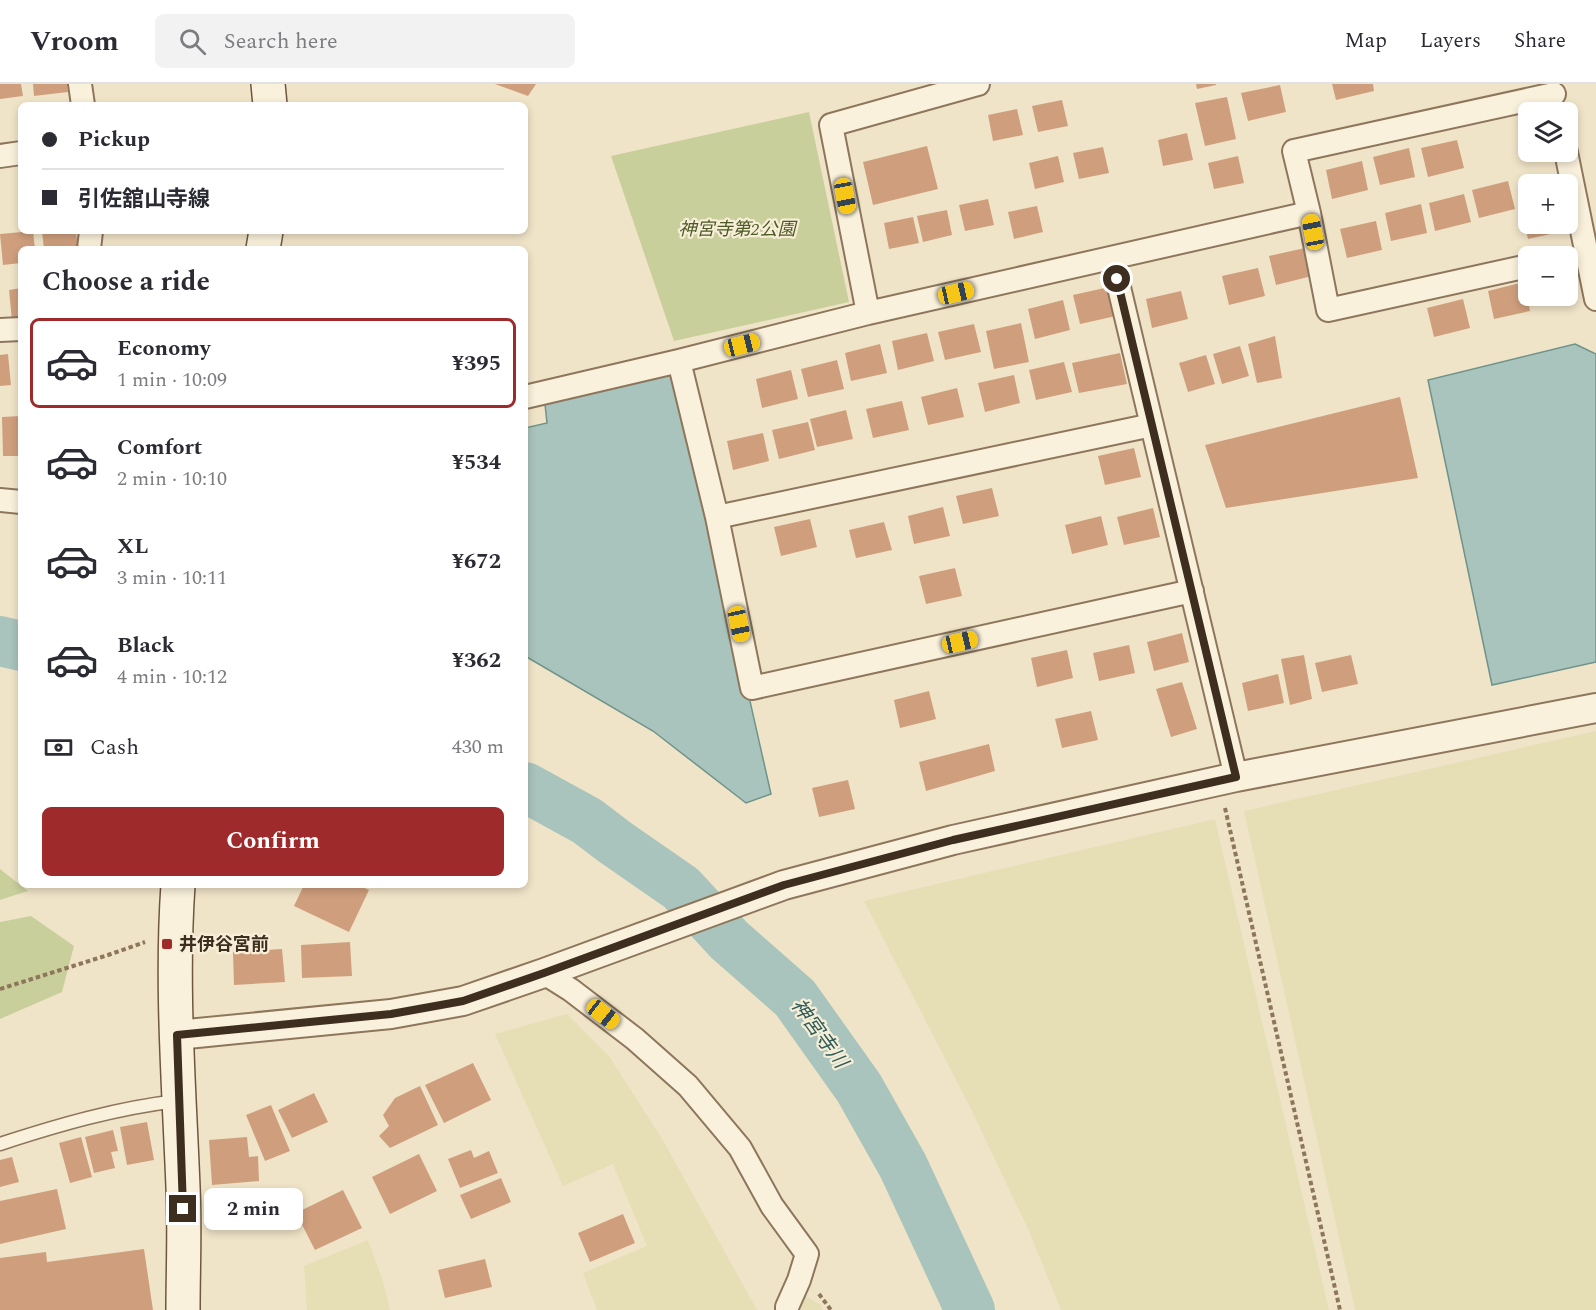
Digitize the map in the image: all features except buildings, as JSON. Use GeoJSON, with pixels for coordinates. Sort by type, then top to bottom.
{"type":"FeatureCollection","features":[{"type":"Feature","properties":{"kind":"main road"},"geometry":{"type":"LineString","coordinates":[[268,84],[270,102]]}},
{"type":"Feature","properties":{"kind":"main road"},"geometry":{"type":"LineString","coordinates":[[178,888],[175,931],[183,1189],[183,1310]]}},
{"type":"Feature","properties":{"kind":"street"},"geometry":{"type":"LineString","coordinates":[[80,84],[83,102]]}},
{"type":"Feature","properties":{"kind":"street"},"geometry":{"type":"LineString","coordinates":[[868,313],[831,125],[978,84]]}},
{"type":"Feature","properties":{"kind":"street"},"geometry":{"type":"LineString","coordinates":[[1518,269],[1328,310],[1294,151],[1554,97]]}},
{"type":"Feature","properties":{"kind":"street"},"geometry":{"type":"LineString","coordinates":[[0,156],[18,153]]}},
{"type":"Feature","properties":{"kind":"street"},"geometry":{"type":"LineString","coordinates":[[1568,162],[1583,255],[1596,299]]}},
{"type":"Feature","properties":{"kind":"street"},"geometry":{"type":"LineString","coordinates":[[528,396],[868,313],[1309,213]]}},
{"type":"Feature","properties":{"kind":"street"},"geometry":{"type":"LineString","coordinates":[[1112,258],[1192,591],[1227,779]]}},
{"type":"Feature","properties":{"kind":"street"},"geometry":{"type":"LineString","coordinates":[[0,330],[18,329]]}},
{"type":"Feature","properties":{"kind":"street"},"geometry":{"type":"LineString","coordinates":[[679,361],[717,517],[752,688],[1192,591]]}},
{"type":"Feature","properties":{"kind":"street"},"geometry":{"type":"LineString","coordinates":[[717,517],[1152,425]]}},
{"type":"Feature","properties":{"kind":"street"},"geometry":{"type":"LineString","coordinates":[[0,500],[18,502]]}},
{"type":"Feature","properties":{"kind":"street"},"geometry":{"type":"LineString","coordinates":[[177,1035],[391,1014],[463,1001],[784,885],[953,840],[1227,779],[1596,708]]}},
{"type":"Feature","properties":{"kind":"street"},"geometry":{"type":"LineString","coordinates":[[556,969],[571,990],[635,1039],[688,1086],[740,1148],[772,1206],[807,1254],[799,1280],[785,1309]]}},
{"type":"Feature","properties":{"kind":"lane"},"geometry":{"type":"LineString","coordinates":[[0,1144],[78,1120],[157,1103],[179,1101]]}},
{"type":"Feature","properties":{"kind":"path"},"geometry":{"type":"LineString","coordinates":[[1227,779],[1340,1310]]}},
{"type":"Feature","properties":{"kind":"path"},"geometry":{"type":"LineString","coordinates":[[0,989],[175,931]]}},
{"type":"Feature","properties":{"kind":"shaded area"},"geometry":{"type":"Polygon","coordinates":[[[1596,731],[1596,1310],[1355,1310],[1244,811],[1596,731]]]}},
{"type":"Feature","properties":{"kind":"shaded area"},"geometry":{"type":"Polygon","coordinates":[[[1215,819],[1329,1310],[1061,1310],[1028,1229],[972,1111],[864,901],[1215,819]]]}},
{"type":"Feature","properties":{"kind":"shaded area"},"geometry":{"type":"Polygon","coordinates":[[[567,1014],[609,1056],[664,1142],[757,1310],[597,1310],[583,1273],[647,1246],[613,1164],[563,1186],[495,1034],[567,1014]]]}},
{"type":"Feature","properties":{"kind":"shaded area"},"geometry":{"type":"Polygon","coordinates":[[[368,1240],[383,1281],[390,1310],[307,1310],[304,1266],[368,1240]]]}},
{"type":"Feature","properties":{"kind":"shaded area"},"geometry":{"type":"Polygon","coordinates":[[[804,1295],[821,1305],[823,1310],[798,1310],[804,1295]]]}},
{"type":"Feature","properties":{"kind":"green space","name":"神宮寺第2公園"},"geometry":{"type":"Polygon","coordinates":[[[809,112],[849,302],[674,341],[611,156],[809,112]]]}},
{"type":"Feature","properties":{"kind":"green space"},"geometry":{"type":"Polygon","coordinates":[[[0,869],[18,883],[18,888],[28,891],[0,900],[0,869]]]}},
{"type":"Feature","properties":{"kind":"green space"},"geometry":{"type":"Polygon","coordinates":[[[31,916],[74,946],[62,992],[0,1019],[0,922],[31,916]]]}},
{"type":"Feature","properties":{"kind":"water"},"geometry":{"type":"Polygon","coordinates":[[[1575,344],[1596,354],[1596,662],[1492,685],[1428,380],[1575,344]]]}},
{"type":"Feature","properties":{"kind":"water"},"geometry":{"type":"Polygon","coordinates":[[[668,373],[679,387],[771,794],[746,803],[653,731],[528,658],[528,427],[547,423],[545,404],[668,373]]]}},
{"type":"Feature","properties":{"kind":"waterway","name":"神宮寺川"},"geometry":{"type":"LineString","coordinates":[[0,641],[18,645]]}},
{"type":"Feature","properties":{"kind":"waterway","name":"神宮寺川"},"geometry":{"type":"LineString","coordinates":[[528,789],[587,821],[681,888],[729,940],[795,998],[859,1088],[903,1166],[970,1310]]}},
{"type":"Feature","properties":{"kind":"place","name":"井伊谷宮前"},"geometry":{"type":"Point","coordinates":[167,944]}},
{"type":"Feature","properties":{"kind":"route"},"geometry":{"type":"LineString","coordinates":[[183,1209],[177,1035],[391,1014],[463,1001],[784,885],[953,840],[1236,777],[1117,279]]}}]}
